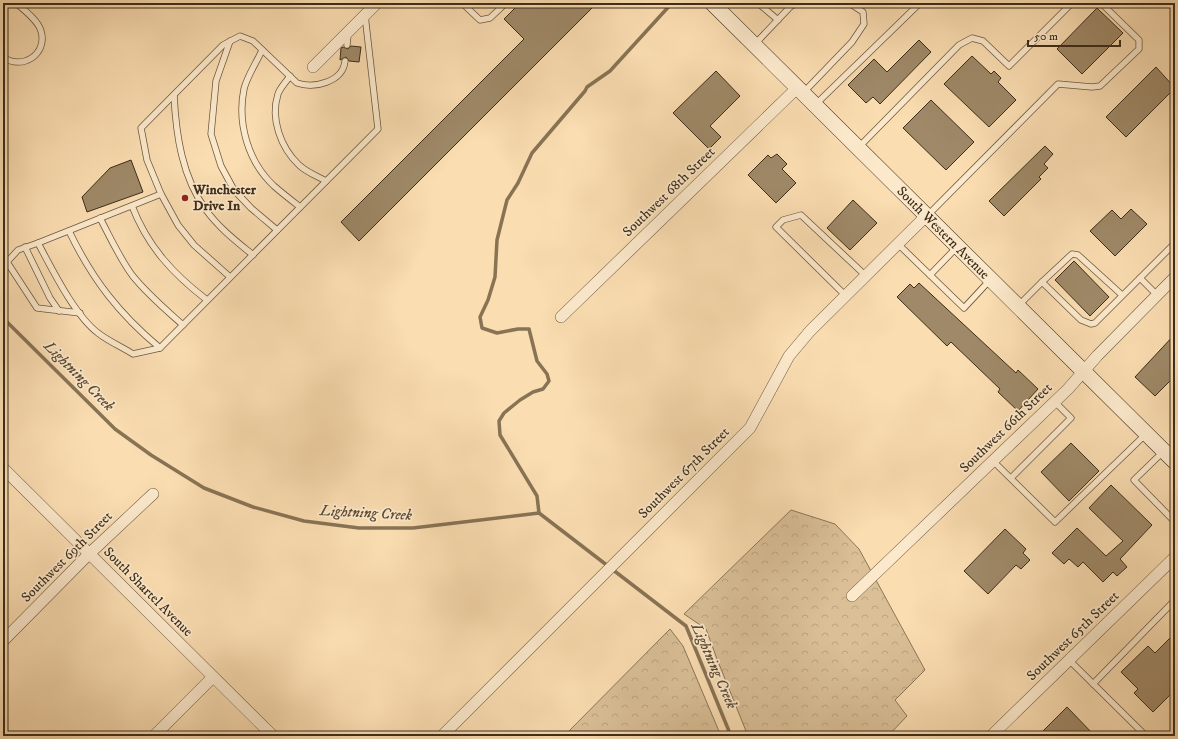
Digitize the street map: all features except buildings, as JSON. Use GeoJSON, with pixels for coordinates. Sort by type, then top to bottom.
{"type":"FeatureCollection","features":[{"type":"Feature","properties":{"kind":"main road","name":"South Western Avenue"},"geometry":{"type":"LineString","coordinates":[[713,3],[990,280],[1175,462]]}},
{"type":"Feature","properties":{"kind":"street"},"geometry":{"type":"LineString","coordinates":[[312,67],[377,3]]}},
{"type":"Feature","properties":{"kind":"street","name":"Southwest 68th Street"},"geometry":{"type":"LineString","coordinates":[[562,317],[800,90]]}},
{"type":"Feature","properties":{"kind":"street","name":"Southwest 67th Street"},"geometry":{"type":"LineString","coordinates":[[442,736],[750,428],[790,356],[810,331],[926,216]]}},
{"type":"Feature","properties":{"kind":"street","name":"Southwest 66th Street"},"geometry":{"type":"LineString","coordinates":[[852,596],[1055,402],[1175,277]]}},
{"type":"Feature","properties":{"kind":"street","name":"South Shartel Avenue"},"geometry":{"type":"LineString","coordinates":[[3,468],[212,678],[273,736]]}},
{"type":"Feature","properties":{"kind":"street","name":"Southwest 69th Street"},"geometry":{"type":"LineString","coordinates":[[3,641],[89,554],[153,494]]}},
{"type":"Feature","properties":{"kind":"street","name":"Southwest 65th Street"},"geometry":{"type":"LineString","coordinates":[[991,736],[1175,556]]}},
{"type":"Feature","properties":{"kind":"street"},"geometry":{"type":"LineString","coordinates":[[154,736],[212,678]]}},
{"type":"Feature","properties":{"kind":"lane"},"geometry":{"type":"LineString","coordinates":[[3,57],[19,63],[27,61],[39,49],[42,41],[41,31],[38,25],[16,3]]}},
{"type":"Feature","properties":{"kind":"lane"},"geometry":{"type":"LineString","coordinates":[[462,3],[480,20],[490,18],[506,3]]}},
{"type":"Feature","properties":{"kind":"lane"},"geometry":{"type":"LineString","coordinates":[[758,3],[778,20]]}},
{"type":"Feature","properties":{"kind":"lane"},"geometry":{"type":"LineString","coordinates":[[754,45],[796,3]]}},
{"type":"Feature","properties":{"kind":"lane"},"geometry":{"type":"LineString","coordinates":[[800,90],[852,42],[864,24],[863,12],[849,3]]}},
{"type":"Feature","properties":{"kind":"lane"},"geometry":{"type":"LineString","coordinates":[[815,105],[920,3]]}},
{"type":"Feature","properties":{"kind":"lane"},"geometry":{"type":"LineString","coordinates":[[858,148],[960,45],[972,38],[979,39],[1009,66],[1072,3]]}},
{"type":"Feature","properties":{"kind":"lane"},"geometry":{"type":"LineString","coordinates":[[926,216],[1058,84],[1092,87],[1100,86],[1139,49],[1139,40],[1101,3]]}},
{"type":"Feature","properties":{"kind":"lane"},"geometry":{"type":"LineString","coordinates":[[38,243],[61,285],[80,313],[97,333],[133,354],[160,348],[378,129],[365,15]]}},
{"type":"Feature","properties":{"kind":"lane"},"geometry":{"type":"LineString","coordinates":[[346,45],[348,32]]}},
{"type":"Feature","properties":{"kind":"lane"},"geometry":{"type":"LineString","coordinates":[[230,277],[194,245],[178,225],[161,194],[147,160],[141,128],[223,45],[240,36],[253,41],[296,83],[303,85],[324,83],[337,77],[344,68],[345,60]]}},
{"type":"Feature","properties":{"kind":"lane"},"geometry":{"type":"LineString","coordinates":[[230,41],[216,80],[211,134],[221,166],[234,190],[251,208],[277,230]]}},
{"type":"Feature","properties":{"kind":"lane"},"geometry":{"type":"LineString","coordinates":[[262,50],[244,88],[242,123],[248,148],[258,166],[273,185],[300,207]]}},
{"type":"Feature","properties":{"kind":"lane"},"geometry":{"type":"LineString","coordinates":[[290,76],[278,94],[275,114],[278,133],[287,151],[300,166],[326,181]]}},
{"type":"Feature","properties":{"kind":"lane"},"geometry":{"type":"LineString","coordinates":[[174,95],[176,128],[182,157],[192,183],[205,209],[223,230],[253,255]]}},
{"type":"Feature","properties":{"kind":"lane"},"geometry":{"type":"LineString","coordinates":[[80,313],[37,308],[8,262],[18,250],[161,194]]}},
{"type":"Feature","properties":{"kind":"lane"},"geometry":{"type":"LineString","coordinates":[[132,206],[145,235],[163,260],[184,282],[207,300]]}},
{"type":"Feature","properties":{"kind":"lane"},"geometry":{"type":"LineString","coordinates":[[846,296],[776,227],[783,220],[801,215],[866,276]]}},
{"type":"Feature","properties":{"kind":"lane"},"geometry":{"type":"LineString","coordinates":[[100,218],[114,246],[132,274],[152,297],[183,325]]}},
{"type":"Feature","properties":{"kind":"lane"},"geometry":{"type":"LineString","coordinates":[[69,230],[84,263],[102,288],[138,329],[160,348]]}},
{"type":"Feature","properties":{"kind":"lane"},"geometry":{"type":"LineString","coordinates":[[898,244],[964,308],[990,280]]}},
{"type":"Feature","properties":{"kind":"lane"},"geometry":{"type":"LineString","coordinates":[[930,275],[957,246]]}},
{"type":"Feature","properties":{"kind":"lane"},"geometry":{"type":"LineString","coordinates":[[1042,282],[1081,320],[1090,324],[1094,323],[1172,246]]}},
{"type":"Feature","properties":{"kind":"lane"},"geometry":{"type":"LineString","coordinates":[[25,247],[50,298],[59,311]]}},
{"type":"Feature","properties":{"kind":"lane"},"geometry":{"type":"LineString","coordinates":[[1018,306],[1072,254],[1078,255],[1122,296]]}},
{"type":"Feature","properties":{"kind":"lane"},"geometry":{"type":"LineString","coordinates":[[1140,278],[1157,295]]}},
{"type":"Feature","properties":{"kind":"lane"},"geometry":{"type":"LineString","coordinates":[[1010,478],[1072,418],[1055,402]]}},
{"type":"Feature","properties":{"kind":"lane"},"geometry":{"type":"LineString","coordinates":[[993,461],[1055,522],[1146,434]]}},
{"type":"Feature","properties":{"kind":"lane"},"geometry":{"type":"LineString","coordinates":[[1164,451],[1134,480],[1175,522]]}},
{"type":"Feature","properties":{"kind":"lane"},"geometry":{"type":"LineString","coordinates":[[1093,684],[1175,600]]}},
{"type":"Feature","properties":{"kind":"lane"},"geometry":{"type":"LineString","coordinates":[[1069,660],[1146,736]]}},
{"type":"Feature","properties":{"kind":"green space"},"geometry":{"type":"Polygon","coordinates":[[[791,510],[835,524],[859,549],[925,670],[895,700],[907,716],[888,736],[748,736],[706,629],[684,614],[791,510]]]}},
{"type":"Feature","properties":{"kind":"green space"},"geometry":{"type":"Polygon","coordinates":[[[670,629],[683,646],[721,736],[564,736],[670,629]]]}},
{"type":"Feature","properties":{"kind":"waterway"},"geometry":{"type":"LineString","coordinates":[[539,513],[537,496],[500,435],[499,421],[504,413],[520,400],[533,392],[543,389],[549,381],[547,374],[537,361],[529,329],[518,329],[497,333],[482,328],[480,317],[488,300],[495,277],[497,240],[507,200],[518,183],[532,153],[587,87],[610,71],[672,3]]}},
{"type":"Feature","properties":{"kind":"waterway","name":"Lightning Creek"},"geometry":{"type":"LineString","coordinates":[[3,318],[115,429],[151,455],[204,488],[253,507],[304,521],[359,528],[413,528],[539,513],[686,626],[731,736]]}},
{"type":"Feature","properties":{"kind":"place","name":"Winchester Drive In"},"geometry":{"type":"Point","coordinates":[185,198]}}]}
